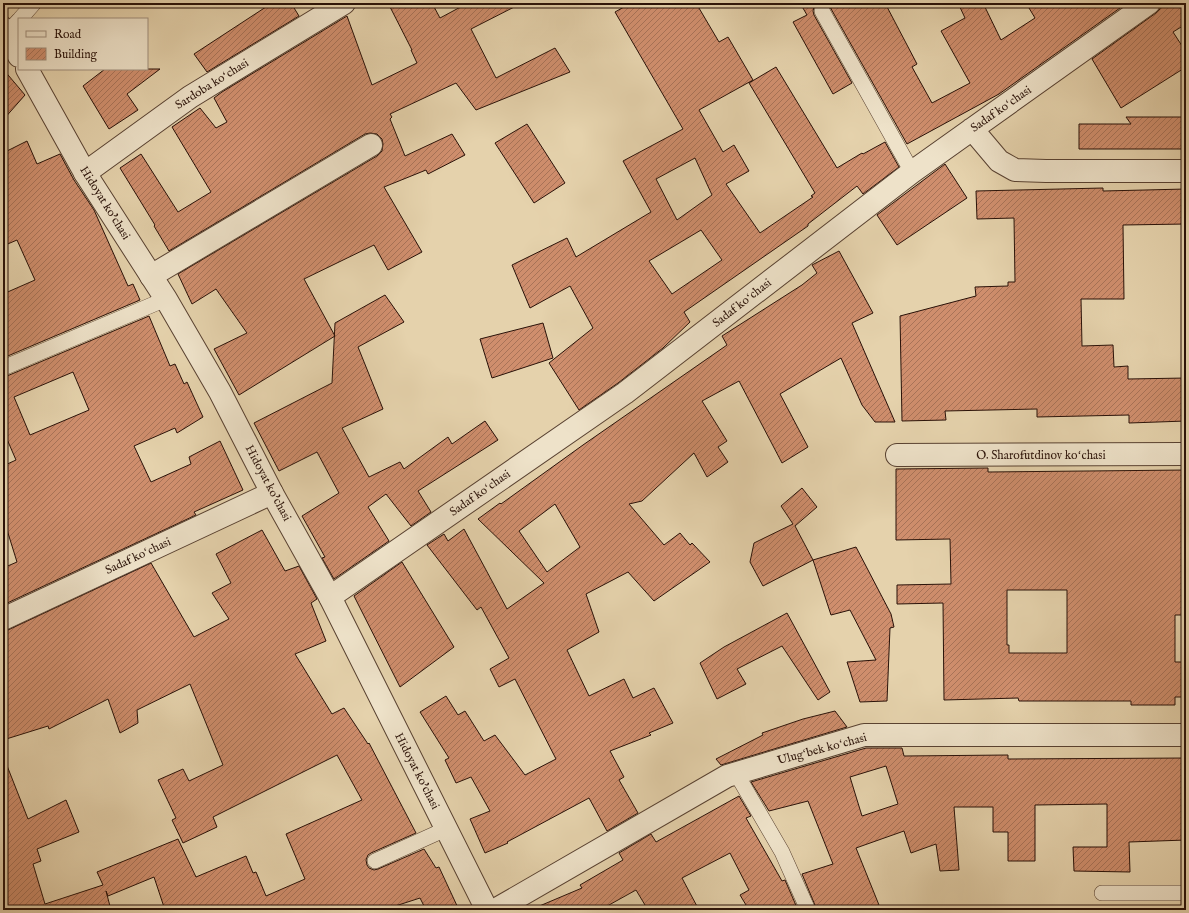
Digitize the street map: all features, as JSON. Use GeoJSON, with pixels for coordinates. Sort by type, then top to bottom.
{"type":"FeatureCollection","features":[{"type":"Feature","properties":{"kind":"street","name":"Sardoba koʻchasi"},"geometry":{"type":"LineString","coordinates":[[85,173],[190,97],[344,3]]}},
{"type":"Feature","properties":{"kind":"street","name":"Sadaf koʻchasi"},"geometry":{"type":"LineString","coordinates":[[330,597],[625,393],[912,172],[1149,3]]}},
{"type":"Feature","properties":{"kind":"street"},"geometry":{"type":"LineString","coordinates":[[10,27],[18,53]]}},
{"type":"Feature","properties":{"kind":"street","name":"Hidoyat ko'chasi"},"geometry":{"type":"LineString","coordinates":[[28,70],[85,173],[166,299],[220,392],[272,493],[330,597],[487,910]]}},
{"type":"Feature","properties":{"kind":"street"},"geometry":{"type":"LineString","coordinates":[[972,129],[999,162],[1015,170],[1046,172],[1186,172]]}},
{"type":"Feature","properties":{"kind":"street"},"geometry":{"type":"LineString","coordinates":[[151,276],[371,145]]}},
{"type":"Feature","properties":{"kind":"street","name":"O. Sharofutdinov koʻchasi"},"geometry":{"type":"LineString","coordinates":[[897,455],[1186,454]]}},
{"type":"Feature","properties":{"kind":"street","name":"Sadaf koʻchasi"},"geometry":{"type":"LineString","coordinates":[[3,619],[272,493]]}},
{"type":"Feature","properties":{"kind":"street","name":"Ulugʻbek koʻchasi"},"geometry":{"type":"LineString","coordinates":[[496,910],[727,776],[864,735],[1186,735]]}},
{"type":"Feature","properties":{"kind":"lane"},"geometry":{"type":"LineString","coordinates":[[19,18],[34,3]]}},
{"type":"Feature","properties":{"kind":"lane"},"geometry":{"type":"LineString","coordinates":[[822,11],[912,172]]}},
{"type":"Feature","properties":{"kind":"lane"},"geometry":{"type":"LineString","coordinates":[[10,27],[18,19]]}},
{"type":"Feature","properties":{"kind":"lane"},"geometry":{"type":"LineString","coordinates":[[3,368],[166,299]]}},
{"type":"Feature","properties":{"kind":"lane"},"geometry":{"type":"LineString","coordinates":[[736,773],[782,852],[808,910]]}},
{"type":"Feature","properties":{"kind":"lane"},"geometry":{"type":"LineString","coordinates":[[374,861],[446,829]]}},
{"type":"Feature","properties":{"kind":"lane"},"geometry":{"type":"LineString","coordinates":[[1102,893],[1186,893]]}},
{"type":"Feature","properties":{"kind":"building"},"geometry":{"type":"Polygon","coordinates":[[[272,3],[291,3],[299,16],[207,72],[194,54],[272,3]]]}},
{"type":"Feature","properties":{"kind":"building"},"geometry":{"type":"Polygon","coordinates":[[[388,3],[432,3],[440,18],[468,3],[522,3],[471,29],[496,78],[555,48],[570,72],[476,110],[456,83],[390,114],[392,117],[390,119],[405,156],[452,134],[465,155],[428,174],[426,170],[384,187],[422,252],[388,270],[374,245],[304,279],[335,336],[239,395],[214,349],[247,333],[216,289],[192,304],[178,274],[377,156],[382,151],[382,139],[377,134],[365,134],[169,251],[120,168],[141,154],[178,212],[211,192],[172,127],[200,108],[216,128],[227,122],[214,98],[347,16],[372,85],[417,63],[388,3]]]}},
{"type":"Feature","properties":{"kind":"building"},"geometry":{"type":"Polygon","coordinates":[[[631,3],[696,3],[719,42],[728,37],[753,80],[699,110],[723,152],[734,145],[749,171],[726,184],[760,233],[813,197],[811,196],[815,193],[749,83],[776,67],[837,168],[862,153],[863,154],[885,142],[899,167],[863,194],[857,186],[808,224],[808,226],[684,312],[690,322],[663,348],[618,383],[579,410],[549,363],[593,328],[570,286],[530,308],[512,265],[567,238],[576,257],[651,212],[623,161],[683,129],[615,12],[631,3]],[[695,158],[656,179],[677,220],[712,195],[695,158]],[[701,230],[649,261],[672,294],[722,260],[701,230]]]}},
{"type":"Feature","properties":{"kind":"building"},"geometry":{"type":"Polygon","coordinates":[[[800,3],[818,3],[814,7],[814,15],[852,83],[833,94],[793,22],[807,15],[800,3]]]}},
{"type":"Feature","properties":{"kind":"building"},"geometry":{"type":"Polygon","coordinates":[[[826,3],[885,3],[917,64],[912,67],[932,103],[970,83],[941,31],[965,18],[958,3],[983,3],[1001,40],[1035,18],[1026,3],[1127,3],[999,94],[907,144],[830,7],[826,3]]]}},
{"type":"Feature","properties":{"kind":"building"},"geometry":{"type":"Polygon","coordinates":[[[1161,3],[1186,3],[1186,24],[1173,32],[1186,52],[1186,67],[1121,108],[1092,59],[1156,13],[1160,9],[1161,3]]]}},
{"type":"Feature","properties":{"kind":"building"},"geometry":{"type":"Polygon","coordinates":[[[3,69],[25,95],[3,120],[3,69]]]}},
{"type":"Feature","properties":{"kind":"building"},"geometry":{"type":"Polygon","coordinates":[[[160,69],[127,94],[138,110],[109,129],[83,86],[104,70],[160,69]]]}},
{"type":"Feature","properties":{"kind":"building"},"geometry":{"type":"Polygon","coordinates":[[[1126,117],[1186,117],[1186,149],[1079,149],[1079,124],[1131,124],[1126,117]]]}},
{"type":"Feature","properties":{"kind":"building"},"geometry":{"type":"Polygon","coordinates":[[[527,124],[565,183],[534,203],[495,143],[527,124]]]}},
{"type":"Feature","properties":{"kind":"building"},"geometry":{"type":"Polygon","coordinates":[[[27,141],[37,164],[60,154],[74,180],[94,210],[128,286],[133,284],[140,300],[3,358],[3,294],[35,280],[17,240],[3,246],[3,153],[27,141]]]}},
{"type":"Feature","properties":{"kind":"building"},"geometry":{"type":"Polygon","coordinates":[[[945,164],[967,198],[897,245],[877,215],[945,164]]]}},
{"type":"Feature","properties":{"kind":"building"},"geometry":{"type":"Polygon","coordinates":[[[1103,188],[1103,191],[1186,189],[1186,224],[1123,225],[1124,299],[1081,299],[1082,346],[1113,345],[1114,367],[1128,366],[1128,379],[1186,378],[1186,421],[1129,423],[1129,415],[1037,417],[1037,409],[945,411],[946,420],[902,421],[900,316],[976,296],[975,287],[1008,286],[1008,282],[1015,282],[1014,218],[977,219],[976,191],[1103,188]]]}},
{"type":"Feature","properties":{"kind":"building"},"geometry":{"type":"Polygon","coordinates":[[[839,251],[873,313],[852,323],[895,422],[875,422],[862,405],[841,358],[780,394],[808,447],[782,463],[739,381],[702,401],[727,441],[718,447],[728,462],[707,477],[694,453],[642,501],[629,504],[664,545],[680,533],[690,545],[692,543],[710,562],[654,601],[628,572],[586,594],[599,632],[567,650],[589,696],[624,679],[633,698],[654,688],[673,723],[649,733],[651,735],[610,751],[624,777],[619,780],[638,813],[607,831],[589,798],[507,842],[508,843],[485,853],[470,819],[490,811],[471,777],[456,783],[445,760],[449,758],[420,712],[446,696],[458,715],[465,711],[484,741],[495,735],[525,775],[556,759],[515,679],[499,687],[490,669],[509,658],[481,607],[477,610],[427,545],[444,534],[448,541],[464,529],[507,609],[544,583],[478,519],[727,345],[722,336],[802,285],[817,273],[812,265],[839,251]],[[555,504],[519,531],[547,572],[580,547],[555,504]]]}},
{"type":"Feature","properties":{"kind":"building"},"geometry":{"type":"Polygon","coordinates":[[[385,295],[404,322],[358,347],[383,409],[342,428],[369,477],[400,462],[404,469],[448,437],[452,444],[485,421],[498,440],[418,491],[431,512],[411,526],[386,494],[368,507],[389,541],[334,579],[322,558],[325,557],[302,516],[339,493],[317,452],[279,471],[254,423],[332,383],[335,323],[385,295]]]}},
{"type":"Feature","properties":{"kind":"building"},"geometry":{"type":"Polygon","coordinates":[[[149,316],[170,366],[175,364],[184,384],[187,382],[203,417],[177,433],[175,428],[134,446],[151,482],[191,464],[189,457],[220,441],[243,490],[194,512],[196,515],[3,605],[3,568],[17,562],[3,517],[3,466],[16,460],[3,430],[3,377],[149,316]],[[73,372],[14,397],[30,435],[89,410],[73,372]]]}},
{"type":"Feature","properties":{"kind":"building"},"geometry":{"type":"Polygon","coordinates":[[[543,323],[553,358],[492,378],[480,339],[543,323]]]}},
{"type":"Feature","properties":{"kind":"building"},"geometry":{"type":"Polygon","coordinates":[[[988,468],[988,472],[1186,470],[1186,615],[1175,615],[1175,662],[1186,662],[1186,697],[1175,697],[1175,705],[1131,705],[1131,701],[1019,701],[1018,698],[944,700],[943,603],[897,604],[897,585],[951,584],[950,539],[896,540],[896,469],[988,468]],[[1007,590],[1007,645],[1009,645],[1009,653],[1067,653],[1067,590],[1007,590]]]}},
{"type":"Feature","properties":{"kind":"building"},"geometry":{"type":"Polygon","coordinates":[[[802,488],[817,507],[795,526],[813,560],[763,586],[750,562],[754,543],[793,524],[781,506],[802,488]]]}},
{"type":"Feature","properties":{"kind":"building"},"geometry":{"type":"Polygon","coordinates":[[[262,530],[285,571],[299,566],[317,599],[311,603],[326,641],[295,654],[332,714],[344,708],[368,744],[369,743],[416,833],[371,853],[368,855],[366,860],[367,865],[369,868],[374,870],[378,869],[424,849],[436,868],[439,867],[459,910],[426,910],[420,898],[383,910],[165,910],[154,877],[108,896],[106,891],[111,910],[3,910],[3,758],[28,819],[66,800],[79,832],[37,849],[41,861],[33,864],[45,904],[103,885],[97,872],[178,839],[196,877],[246,856],[253,873],[256,872],[266,896],[305,879],[286,834],[362,800],[337,755],[213,817],[217,827],[183,843],[172,820],[176,818],[158,780],[183,769],[189,781],[223,765],[190,684],[137,710],[138,723],[120,733],[108,699],[49,729],[48,726],[3,740],[3,631],[151,563],[194,637],[229,619],[212,593],[231,583],[216,554],[262,530]]]}},
{"type":"Feature","properties":{"kind":"building"},"geometry":{"type":"Polygon","coordinates":[[[856,547],[891,614],[894,627],[890,628],[887,701],[860,702],[847,662],[876,660],[850,610],[831,615],[813,560],[856,547]]]}},
{"type":"Feature","properties":{"kind":"building"},"geometry":{"type":"Polygon","coordinates":[[[402,562],[454,647],[400,687],[354,596],[402,562]]]}},
{"type":"Feature","properties":{"kind":"building"},"geometry":{"type":"Polygon","coordinates":[[[787,613],[830,692],[818,700],[782,646],[737,669],[746,684],[717,699],[700,663],[724,647],[787,613]]]}},
{"type":"Feature","properties":{"kind":"building"},"geometry":{"type":"Polygon","coordinates":[[[835,711],[847,727],[721,765],[716,759],[763,735],[762,733],[803,719],[835,711]]]}},
{"type":"Feature","properties":{"kind":"building"},"geometry":{"type":"Polygon","coordinates":[[[866,748],[902,748],[904,756],[1008,755],[1008,759],[1186,758],[1186,840],[1129,842],[1130,872],[1074,871],[1073,847],[1107,847],[1107,804],[1035,805],[1035,861],[1008,861],[1008,832],[993,832],[993,807],[954,807],[959,870],[940,871],[936,844],[911,853],[904,831],[856,848],[881,910],[817,910],[802,874],[833,864],[808,801],[769,811],[751,782],[866,748]],[[886,766],[850,777],[862,816],[898,804],[886,766]]]}},
{"type":"Feature","properties":{"kind":"building"},"geometry":{"type":"Polygon","coordinates":[[[739,796],[751,816],[746,818],[782,881],[785,880],[798,910],[749,910],[740,895],[749,890],[730,853],[682,878],[699,910],[648,910],[636,890],[600,910],[530,910],[582,888],[580,885],[623,860],[619,853],[651,834],[656,842],[739,796]]]}}]}
